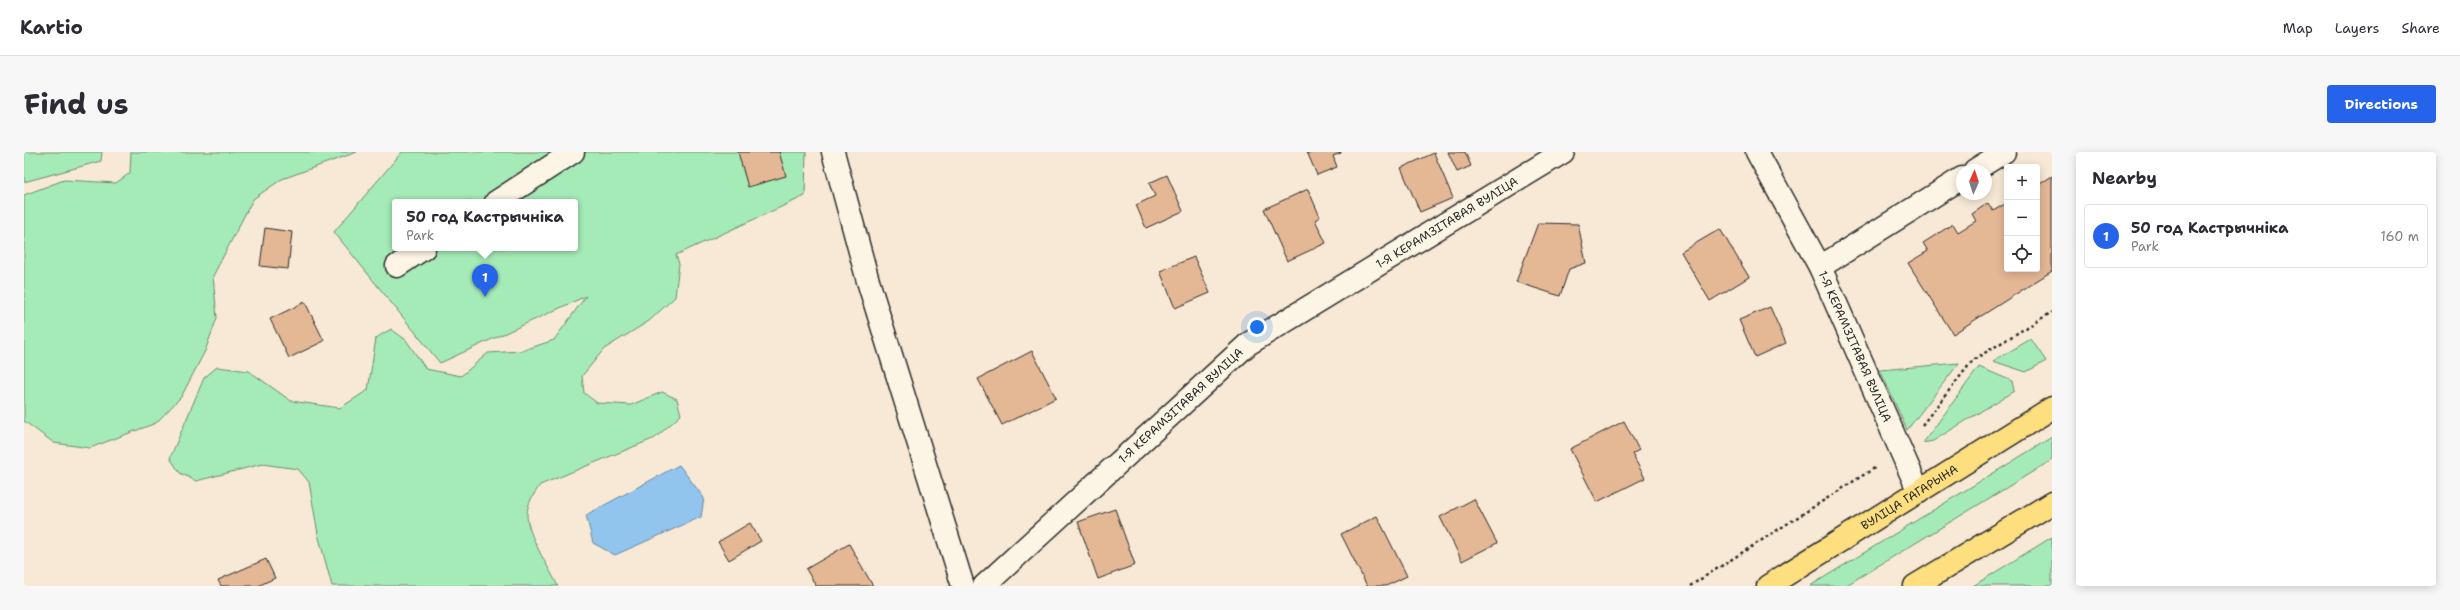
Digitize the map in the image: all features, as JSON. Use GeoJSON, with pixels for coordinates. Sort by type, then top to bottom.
{"type":"FeatureCollection","features":[{"type":"Feature","properties":{"kind":"main road","name":"ВУЛІЦА ГАГАРЫНА"},"geometry":{"type":"LineString","coordinates":[[1768,586],[2052,408]]}},
{"type":"Feature","properties":{"kind":"main road"},"geometry":{"type":"LineString","coordinates":[[1915,586],[2052,503]]}},
{"type":"Feature","properties":{"kind":"street"},"geometry":{"type":"LineString","coordinates":[[501,199],[573,152]]}},
{"type":"Feature","properties":{"kind":"street"},"geometry":{"type":"LineString","coordinates":[[833,152],[868,281],[963,586]]}},
{"type":"Feature","properties":{"kind":"street","name":"1-Я КЕРАМЗІТАВАЯ ВУЛІЦА"},"geometry":{"type":"LineString","coordinates":[[984,586],[1248,344],[1563,152]]}},
{"type":"Feature","properties":{"kind":"street"},"geometry":{"type":"LineString","coordinates":[[1757,152],[1820,267]]}},
{"type":"Feature","properties":{"kind":"street"},"geometry":{"type":"LineString","coordinates":[[1985,164],[2004,152]]}},
{"type":"Feature","properties":{"kind":"street","name":"1-Я КЕРАМЗІТАВАЯ ВУЛІЦА"},"geometry":{"type":"LineString","coordinates":[[1919,492],[1820,267],[1956,182]]}},
{"type":"Feature","properties":{"kind":"street"},"geometry":{"type":"LineString","coordinates":[[397,266],[420,251]]}},
{"type":"Feature","properties":{"kind":"green space"},"geometry":{"type":"Polygon","coordinates":[[[24,152],[102,152],[101,161],[24,182],[24,152]]]}},
{"type":"Feature","properties":{"kind":"green space"},"geometry":{"type":"Polygon","coordinates":[[[131,152],[357,152],[282,179],[253,199],[213,276],[217,318],[205,351],[181,397],[156,423],[90,448],[54,443],[24,421],[24,195],[64,180],[116,183],[130,173],[131,152]]]}},
{"type":"Feature","properties":{"kind":"green space"},"geometry":{"type":"Polygon","coordinates":[[[402,152],[806,152],[805,196],[676,255],[679,264],[675,297],[649,321],[604,349],[582,376],[584,393],[597,403],[631,405],[662,392],[677,399],[681,415],[655,438],[540,485],[528,507],[528,523],[534,541],[558,586],[332,586],[318,534],[309,482],[298,469],[262,464],[196,481],[180,473],[170,458],[204,378],[217,367],[249,371],[291,401],[340,408],[368,390],[376,338],[391,329],[406,340],[426,369],[461,376],[488,353],[521,351],[554,340],[586,296],[440,363],[334,232],[402,152]]]}},
{"type":"Feature","properties":{"kind":"green space"},"geometry":{"type":"Polygon","coordinates":[[[2031,339],[2046,361],[2026,372],[1993,361],[2031,339]]]}},
{"type":"Feature","properties":{"kind":"green space"},"geometry":{"type":"Polygon","coordinates":[[[1959,363],[1907,430],[1880,370],[1959,363]]]}},
{"type":"Feature","properties":{"kind":"green space"},"geometry":{"type":"Polygon","coordinates":[[[1979,367],[2012,381],[2014,391],[1933,441],[1923,443],[1979,367]]]}},
{"type":"Feature","properties":{"kind":"green space"},"geometry":{"type":"Polygon","coordinates":[[[2052,437],[2052,460],[1845,586],[1810,586],[2052,437]]]}},
{"type":"Feature","properties":{"kind":"green space"},"geometry":{"type":"Polygon","coordinates":[[[2052,537],[2052,586],[1973,586],[2052,537]]]}},
{"type":"Feature","properties":{"kind":"water"},"geometry":{"type":"Polygon","coordinates":[[[679,465],[704,498],[701,517],[615,555],[593,543],[586,515],[679,465]]]}},
{"type":"Feature","properties":{"kind":"building"},"geometry":{"type":"Polygon","coordinates":[[[738,152],[779,152],[786,176],[748,187],[738,152]]]}},
{"type":"Feature","properties":{"kind":"building"},"geometry":{"type":"Polygon","coordinates":[[[1307,152],[1341,153],[1333,156],[1337,167],[1317,175],[1307,152]]]}},
{"type":"Feature","properties":{"kind":"building"},"geometry":{"type":"Polygon","coordinates":[[[1448,152],[1465,152],[1471,166],[1457,172],[1448,152]]]}},
{"type":"Feature","properties":{"kind":"building"},"geometry":{"type":"Polygon","coordinates":[[[1434,153],[1453,198],[1420,212],[1401,168],[1434,153]]]}},
{"type":"Feature","properties":{"kind":"building"},"geometry":{"type":"Polygon","coordinates":[[[1167,175],[1183,211],[1146,228],[1136,205],[1155,196],[1149,183],[1167,175]]]}},
{"type":"Feature","properties":{"kind":"building"},"geometry":{"type":"Polygon","coordinates":[[[2052,176],[2052,271],[1953,334],[1908,263],[1928,251],[1923,243],[1953,224],[1958,232],[1976,221],[1972,214],[1988,203],[1993,211],[2004,205],[2004,272],[2040,272],[2040,184],[2052,176]]]}},
{"type":"Feature","properties":{"kind":"building"},"geometry":{"type":"Polygon","coordinates":[[[1308,189],[1320,217],[1315,220],[1326,243],[1287,261],[1264,209],[1308,189]]]}},
{"type":"Feature","properties":{"kind":"building"},"geometry":{"type":"Polygon","coordinates":[[[1538,223],[1578,224],[1586,263],[1569,269],[1560,296],[1516,282],[1538,223]]]}},
{"type":"Feature","properties":{"kind":"building"},"geometry":{"type":"Polygon","coordinates":[[[265,228],[292,232],[288,269],[260,266],[265,228]]]}},
{"type":"Feature","properties":{"kind":"building"},"geometry":{"type":"Polygon","coordinates":[[[1720,229],[1749,277],[1710,301],[1681,252],[1720,229]]]}},
{"type":"Feature","properties":{"kind":"building"},"geometry":{"type":"Polygon","coordinates":[[[1194,257],[1210,293],[1175,308],[1160,271],[1194,257]]]}},
{"type":"Feature","properties":{"kind":"building"},"geometry":{"type":"Polygon","coordinates":[[[305,302],[324,341],[289,358],[270,319],[305,302]]]}},
{"type":"Feature","properties":{"kind":"building"},"geometry":{"type":"Polygon","coordinates":[[[1770,307],[1786,343],[1755,357],[1739,320],[1770,307]]]}},
{"type":"Feature","properties":{"kind":"building"},"geometry":{"type":"Polygon","coordinates":[[[1032,351],[1056,398],[1002,425],[978,379],[1032,351]]]}},
{"type":"Feature","properties":{"kind":"building"},"geometry":{"type":"Polygon","coordinates":[[[1624,421],[1639,450],[1632,454],[1645,478],[1597,502],[1570,449],[1624,421]]]}},
{"type":"Feature","properties":{"kind":"building"},"geometry":{"type":"Polygon","coordinates":[[[1474,499],[1497,543],[1462,561],[1440,517],[1474,499]]]}},
{"type":"Feature","properties":{"kind":"building"},"geometry":{"type":"Polygon","coordinates":[[[1115,509],[1135,565],[1098,579],[1078,522],[1115,509]]]}},
{"type":"Feature","properties":{"kind":"building"},"geometry":{"type":"Polygon","coordinates":[[[1377,516],[1407,576],[1386,586],[1367,586],[1341,534],[1377,516]]]}},
{"type":"Feature","properties":{"kind":"building"},"geometry":{"type":"Polygon","coordinates":[[[750,523],[761,541],[729,560],[718,542],[750,523]]]}},
{"type":"Feature","properties":{"kind":"building"},"geometry":{"type":"Polygon","coordinates":[[[849,544],[873,586],[816,586],[806,569],[849,544]]]}},
{"type":"Feature","properties":{"kind":"building"},"geometry":{"type":"Polygon","coordinates":[[[266,559],[275,578],[258,586],[221,586],[218,580],[266,559]]]}},
{"type":"Feature","properties":{"kind":"place","name":"50 год Кастрычніка"},"geometry":{"type":"Point","coordinates":[485,297]}}]}
